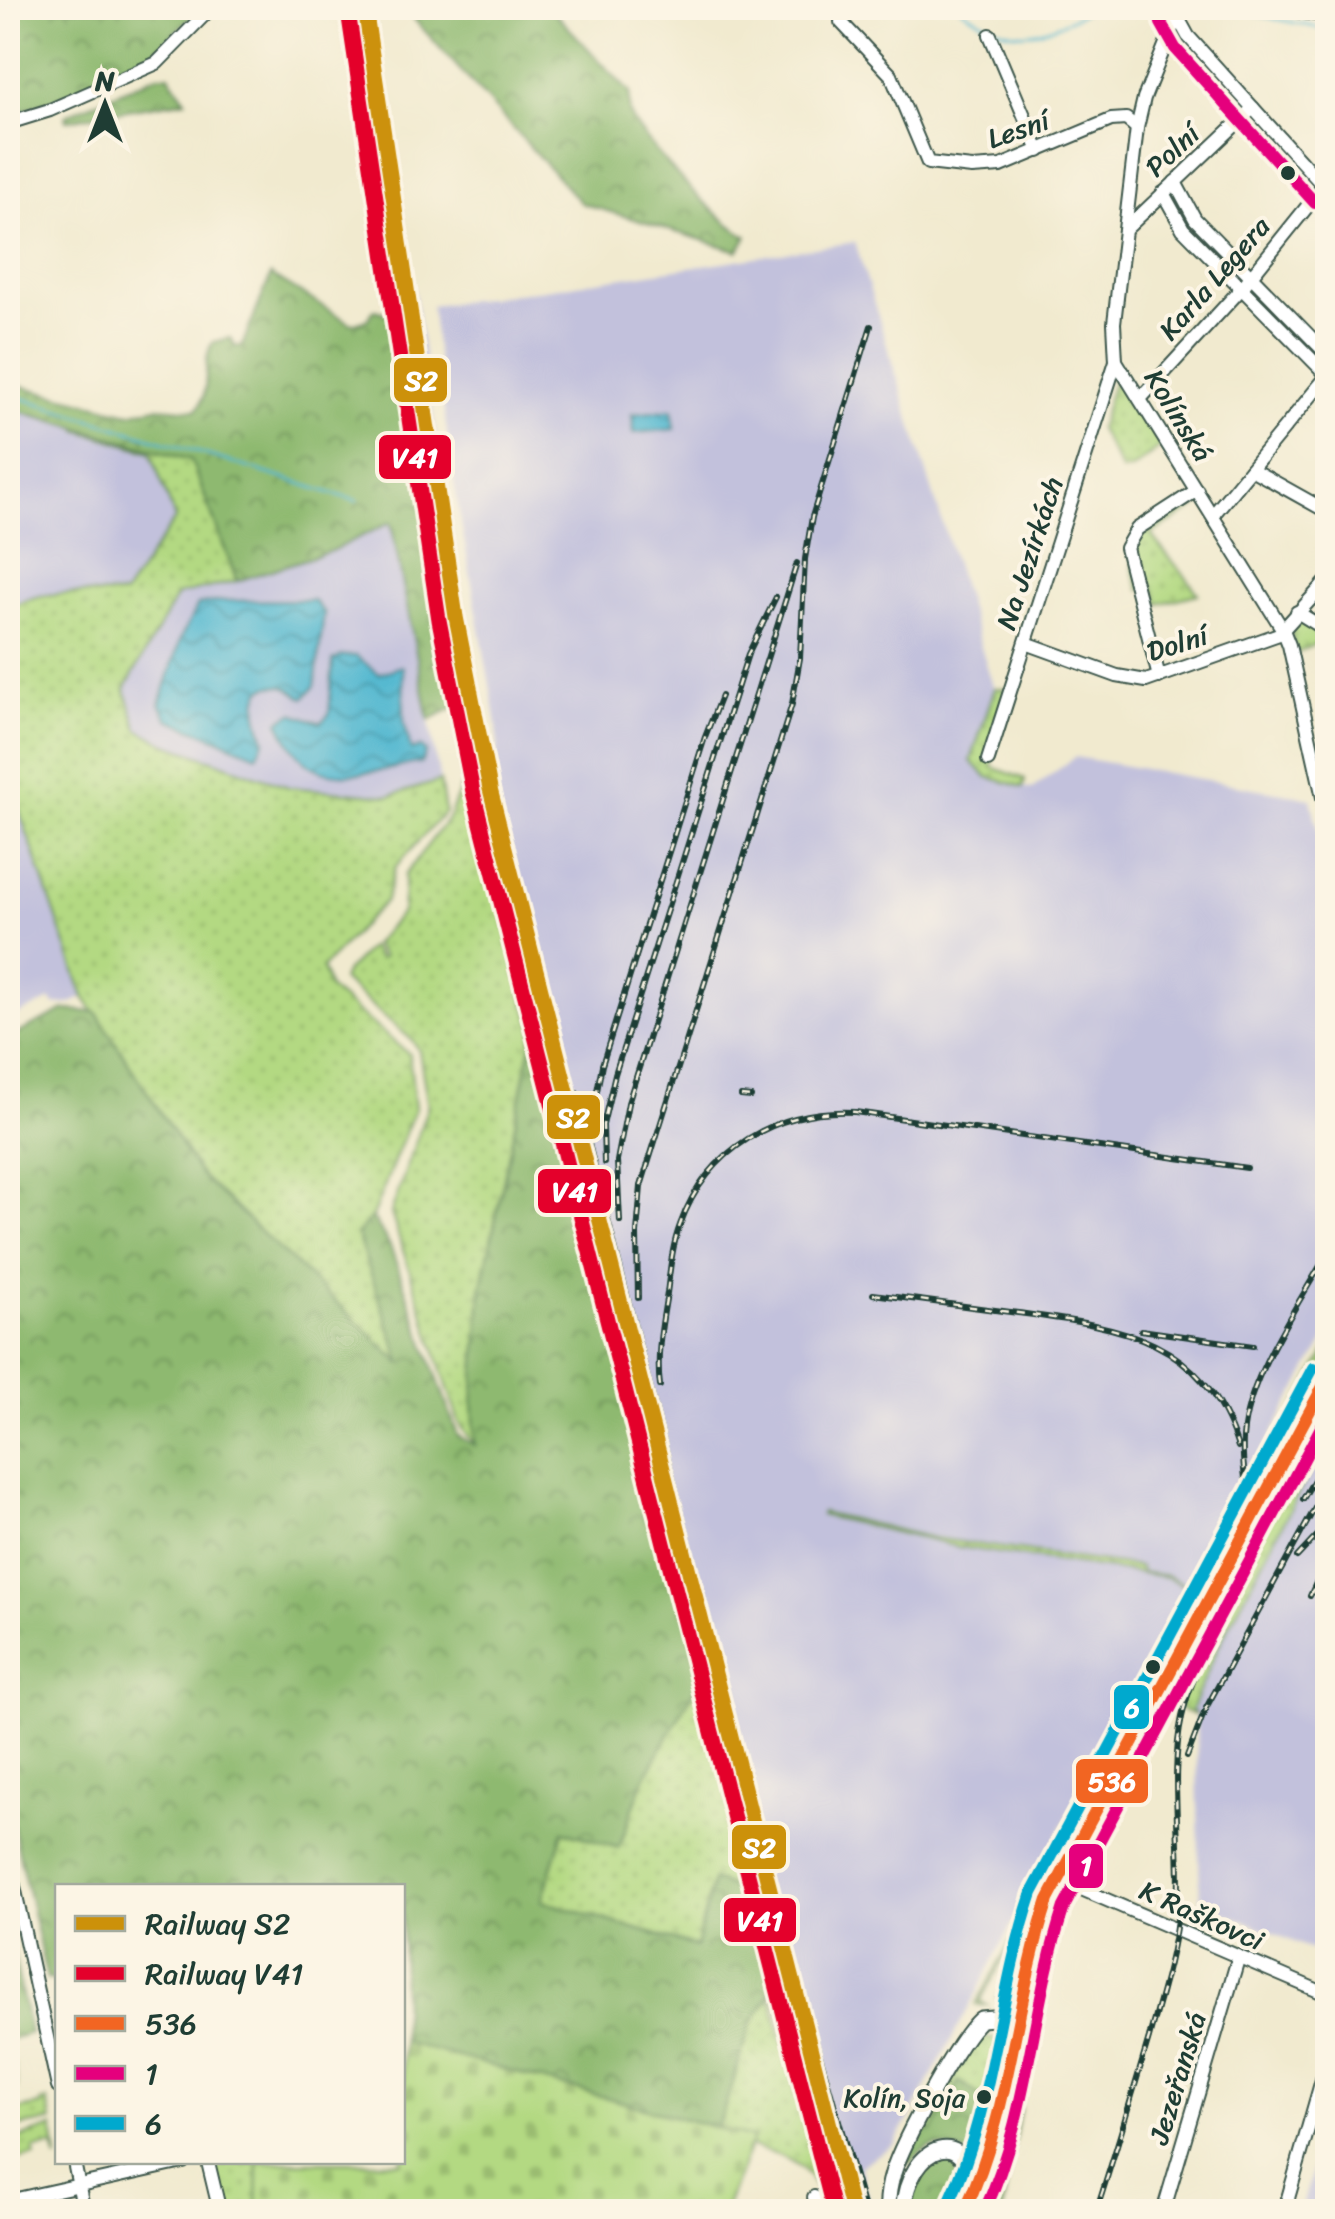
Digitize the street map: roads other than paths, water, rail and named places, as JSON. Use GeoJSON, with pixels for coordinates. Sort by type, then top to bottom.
{"type":"FeatureCollection","features":[{"type":"Feature","properties":{"kind":"main road"},"geometry":{"type":"LineString","coordinates":[[967,2207],[991,2145],[1035,1938],[1058,1879],[1328,1376]]}},
{"type":"Feature","properties":{"kind":"main road"},"geometry":{"type":"LineString","coordinates":[[888,2212],[891,2180],[902,2150],[964,2038],[982,2019],[1017,2016]]}},
{"type":"Feature","properties":{"kind":"main road"},"geometry":{"type":"LineString","coordinates":[[904,2212],[907,2185],[916,2164],[938,2150],[953,2152],[966,2163],[970,2181],[967,2207]]}},
{"type":"Feature","properties":{"kind":"street"},"geometry":{"type":"LineString","coordinates":[[8,123],[64,104],[157,63],[211,8]]}},
{"type":"Feature","properties":{"kind":"street"},"geometry":{"type":"LineString","coordinates":[[1280,8],[1328,16]]}},
{"type":"Feature","properties":{"kind":"street"},"geometry":{"type":"LineString","coordinates":[[1176,12],[1188,36],[1326,189]]}},
{"type":"Feature","properties":{"kind":"street","name":"Kolínská"},"geometry":{"type":"LineString","coordinates":[[1176,12],[1136,128],[1114,333],[1116,362],[1282,630],[1289,646],[1328,820]]}},
{"type":"Feature","properties":{"kind":"street","name":"Lesní"},"geometry":{"type":"LineString","coordinates":[[841,22],[891,75],[928,163],[972,168],[1001,166],[1120,118],[1144,98]]}},
{"type":"Feature","properties":{"kind":"street"},"geometry":{"type":"LineString","coordinates":[[990,35],[1040,151]]}},
{"type":"Feature","properties":{"kind":"street","name":"Polní"},"geometry":{"type":"LineString","coordinates":[[1126,228],[1253,108]]}},
{"type":"Feature","properties":{"kind":"street"},"geometry":{"type":"LineString","coordinates":[[1120,118],[1136,128]]}},
{"type":"Feature","properties":{"kind":"street"},"geometry":{"type":"LineString","coordinates":[[1175,182],[1194,219],[1328,356]]}},
{"type":"Feature","properties":{"kind":"street","name":"Karla Legera"},"geometry":{"type":"LineString","coordinates":[[1140,399],[1326,189]]}},
{"type":"Feature","properties":{"kind":"street"},"geometry":{"type":"LineString","coordinates":[[1163,194],[1184,229],[1327,375],[1212,515]]}},
{"type":"Feature","properties":{"kind":"street","name":"Na Jezírkách"},"geometry":{"type":"LineString","coordinates":[[988,760],[1116,362]]}},
{"type":"Feature","properties":{"kind":"street"},"geometry":{"type":"LineString","coordinates":[[1251,469],[1328,512]]}},
{"type":"Feature","properties":{"kind":"street"},"geometry":{"type":"LineString","coordinates":[[1158,677],[1126,548],[1137,529],[1197,490]]}},
{"type":"Feature","properties":{"kind":"street"},"geometry":{"type":"LineString","coordinates":[[1282,630],[1328,580]]}},
{"type":"Feature","properties":{"kind":"street"},"geometry":{"type":"LineString","coordinates":[[1297,612],[1328,632]]}},
{"type":"Feature","properties":{"kind":"street","name":"Dolní"},"geometry":{"type":"LineString","coordinates":[[1026,644],[1118,676],[1146,680],[1272,638],[1282,630]]}},
{"type":"Feature","properties":{"kind":"street"},"geometry":{"type":"LineString","coordinates":[[8,1858],[55,2078]]}},
{"type":"Feature","properties":{"kind":"street","name":"K Raškovci"},"geometry":{"type":"LineString","coordinates":[[1058,1879],[1328,1995]]}},
{"type":"Feature","properties":{"kind":"street","name":"Jezeřanská"},"geometry":{"type":"LineString","coordinates":[[1163,2212],[1238,1959]]}},
{"type":"Feature","properties":{"kind":"street"},"geometry":{"type":"LineString","coordinates":[[1284,2212],[1328,2059]]}},
{"type":"Feature","properties":{"kind":"street"},"geometry":{"type":"LineString","coordinates":[[74,2164],[84,2212]]}},
{"type":"Feature","properties":{"kind":"street"},"geometry":{"type":"LineString","coordinates":[[8,2201],[173,2164]]}},
{"type":"Feature","properties":{"kind":"street"},"geometry":{"type":"LineString","coordinates":[[208,2164],[220,2212]]}},
{"type":"Feature","properties":{"kind":"street"},"geometry":{"type":"LineString","coordinates":[[814,2197],[817,2212]]}},
{"type":"Feature","properties":{"kind":"water"},"geometry":{"type":"Polygon","coordinates":[[[672,410],[675,429],[634,433],[632,414],[672,410]]]}},
{"type":"Feature","properties":{"kind":"water"},"geometry":{"type":"Polygon","coordinates":[[[313,600],[324,613],[315,686],[304,698],[284,686],[264,689],[257,703],[265,740],[257,755],[168,719],[160,704],[181,637],[198,605],[313,600]]]}},
{"type":"Feature","properties":{"kind":"water"},"geometry":{"type":"Polygon","coordinates":[[[356,656],[379,674],[402,666],[404,721],[411,750],[421,747],[426,752],[421,763],[336,774],[310,765],[299,755],[279,721],[293,713],[321,723],[329,714],[333,661],[356,656]]]}},
{"type":"Feature","properties":{"kind":"waterway"},"geometry":{"type":"LineString","coordinates":[[960,8],[997,28],[1026,33],[1056,26],[1094,8]]}},
{"type":"Feature","properties":{"kind":"waterway"},"geometry":{"type":"LineString","coordinates":[[1225,8],[1328,30]]}},
{"type":"Feature","properties":{"kind":"waterway"},"geometry":{"type":"LineString","coordinates":[[8,394],[357,501]]}},
{"type":"Feature","properties":{"kind":"railway"},"geometry":{"type":"LineString","coordinates":[[638,1298],[641,1186],[792,704],[800,658],[805,559],[812,517],[871,326]]}},
{"type":"Feature","properties":{"kind":"railway"},"geometry":{"type":"LineString","coordinates":[[620,1221],[617,1161],[628,1103],[797,563]]}},
{"type":"Feature","properties":{"kind":"railway"},"geometry":{"type":"LineString","coordinates":[[604,1163],[603,1125],[615,1074],[748,654],[776,597]]}},
{"type":"Feature","properties":{"kind":"railway"},"geometry":{"type":"LineString","coordinates":[[596,1096],[602,1065],[721,696]]}},
{"type":"Feature","properties":{"kind":"railway"},"geometry":{"type":"LineString","coordinates":[[576,1092],[806,2005],[865,2212]]}},
{"type":"Feature","properties":{"kind":"railway"},"geometry":{"type":"LineString","coordinates":[[741,1096],[751,1097]]}},
{"type":"Feature","properties":{"kind":"railway"},"geometry":{"type":"LineString","coordinates":[[660,1386],[662,1327],[680,1225],[708,1175],[748,1138],[772,1126],[799,1117],[855,1112],[1247,1168]]}},
{"type":"Feature","properties":{"kind":"railway"},"geometry":{"type":"LineString","coordinates":[[1096,2212],[1149,2038],[1175,1935],[1179,1895],[1176,1766],[1182,1717],[1247,1556],[1249,1523],[1243,1444],[1249,1406],[1266,1361],[1328,1252]]}},
{"type":"Feature","properties":{"kind":"railway"},"geometry":{"type":"LineString","coordinates":[[873,1294],[1090,1324],[1152,1344],[1179,1360],[1202,1381],[1222,1410],[1238,1447]]}},
{"type":"Feature","properties":{"kind":"railway"},"geometry":{"type":"LineString","coordinates":[[1141,1330],[1253,1346]]}},
{"type":"Feature","properties":{"kind":"railway"},"geometry":{"type":"LineString","coordinates":[[1303,1499],[1328,1455]]}},
{"type":"Feature","properties":{"kind":"railway"},"geometry":{"type":"LineString","coordinates":[[1187,1757],[1206,1708],[1328,1484]]}},
{"type":"Feature","properties":{"kind":"railway"},"geometry":{"type":"LineString","coordinates":[[1297,1557],[1328,1524]]}},
{"type":"Feature","properties":{"kind":"railway"},"geometry":{"type":"LineString","coordinates":[[1310,1596],[1328,1557]]}},
{"type":"Feature","properties":{"kind":"rail line","name":"S2"},"geometry":{"type":"LineString","coordinates":[[365,8],[456,617],[490,789],[852,2212]]}},
{"type":"Feature","properties":{"kind":"rail line","name":"V41"},"geometry":{"type":"LineString","coordinates":[[348,11],[439,620],[473,792],[834,2212]]}},
{"type":"Feature","properties":{"kind":"place","name":"Kolín, Soja"},"geometry":{"type":"Point","coordinates":[984,2097]}}]}
